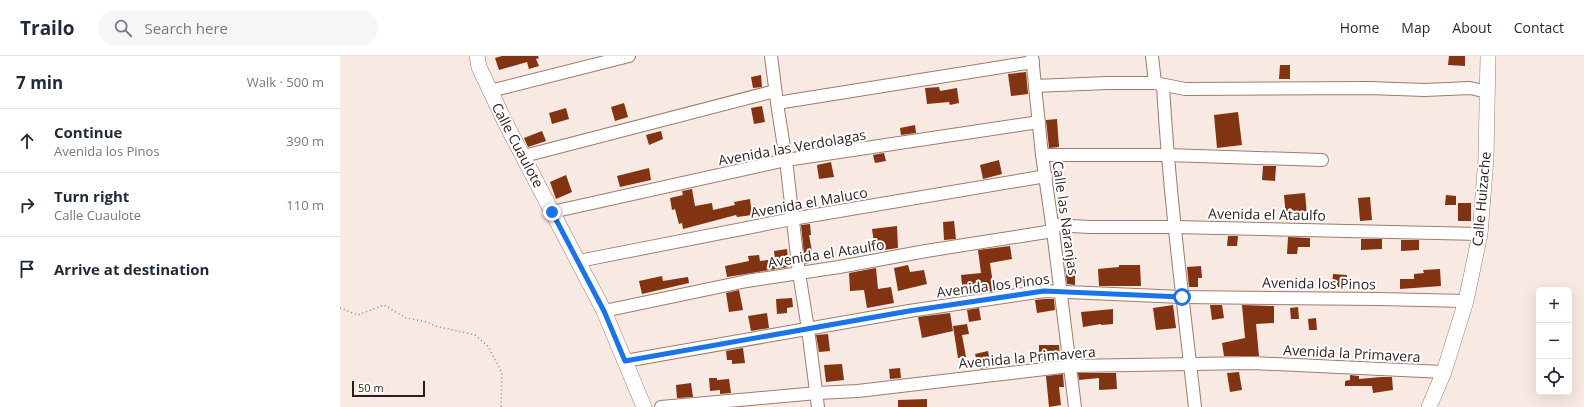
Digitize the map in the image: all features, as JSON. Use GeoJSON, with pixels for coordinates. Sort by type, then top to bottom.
{"type":"FeatureCollection","features":[{"type":"Feature","properties":{"kind":"street","name":"Calle Cuaulote"},"geometry":{"type":"LineString","coordinates":[[477,56],[479,67],[490,91],[604,311],[644,407]]}},
{"type":"Feature","properties":{"kind":"street"},"geometry":{"type":"LineString","coordinates":[[490,91],[630,56]]}},
{"type":"Feature","properties":{"kind":"street"},"geometry":{"type":"LineString","coordinates":[[771,56],[818,407]]}},
{"type":"Feature","properties":{"kind":"street"},"geometry":{"type":"LineString","coordinates":[[1152,56],[1159,84],[1195,407]]}},
{"type":"Feature","properties":{"kind":"street","name":"Calle Huizache"},"geometry":{"type":"LineString","coordinates":[[1429,407],[1444,372],[1466,301],[1480,234],[1486,158],[1488,56]]}},
{"type":"Feature","properties":{"kind":"street"},"geometry":{"type":"LineString","coordinates":[[524,156],[776,97],[1033,59]]}},
{"type":"Feature","properties":{"kind":"street","name":"Calle las Naranjas"},"geometry":{"type":"LineString","coordinates":[[1033,59],[1042,155],[1053,228],[1075,407]]}},
{"type":"Feature","properties":{"kind":"street"},"geometry":{"type":"LineString","coordinates":[[1035,86],[1107,83],[1159,84],[1185,89],[1368,88],[1425,90],[1470,88],[1488,92]]}},
{"type":"Feature","properties":{"kind":"street","name":"Avenida las Verdolagas"},"geometry":{"type":"LineString","coordinates":[[552,212],[786,160],[1039,122]]}},
{"type":"Feature","properties":{"kind":"street"},"geometry":{"type":"LineString","coordinates":[[1042,155],[1167,155],[1322,160]]}},
{"type":"Feature","properties":{"kind":"street","name":"Avenida el Maluco"},"geometry":{"type":"LineString","coordinates":[[579,261],[792,219],[1046,176]]}},
{"type":"Feature","properties":{"kind":"street","name":"Avenida el Ataulfo"},"geometry":{"type":"LineString","coordinates":[[604,311],[747,281],[839,267],[1053,228],[1175,227],[1480,234]]}},
{"type":"Feature","properties":{"kind":"street","name":"Avenida los Pinos"},"geometry":{"type":"LineString","coordinates":[[625,361],[960,303],[1044,291],[1182,297],[1466,301]]}},
{"type":"Feature","properties":{"kind":"street","name":"Avenida la Primavera"},"geometry":{"type":"LineString","coordinates":[[661,407],[817,393],[858,391],[1070,366],[1252,363],[1444,372]]}},
{"type":"Feature","properties":{"kind":"path"},"geometry":{"type":"LineString","coordinates":[[340,308],[358,315],[384,305],[406,318],[427,322],[436,326],[475,336],[488,346],[502,373],[501,407]]}},
{"type":"Feature","properties":{"kind":"building"},"geometry":{"type":"Polygon","coordinates":[[[502,56],[538,56],[539,58],[536,59],[539,66],[529,69],[527,62],[499,70],[495,58],[502,56]]]}},
{"type":"Feature","properties":{"kind":"building"},"geometry":{"type":"Polygon","coordinates":[[[1449,56],[1465,56],[1465,66],[1448,65],[1449,56]]]}},
{"type":"Feature","properties":{"kind":"building"},"geometry":{"type":"Polygon","coordinates":[[[1280,65],[1290,65],[1290,79],[1279,79],[1280,65]]]}},
{"type":"Feature","properties":{"kind":"building"},"geometry":{"type":"Polygon","coordinates":[[[1026,72],[1028,94],[1011,96],[1008,74],[1026,72]]]}},
{"type":"Feature","properties":{"kind":"building"},"geometry":{"type":"Polygon","coordinates":[[[761,75],[762,87],[753,88],[751,77],[761,75]]]}},
{"type":"Feature","properties":{"kind":"building"},"geometry":{"type":"Polygon","coordinates":[[[939,87],[940,91],[957,88],[959,103],[950,105],[949,102],[927,104],[925,88],[939,87]]]}},
{"type":"Feature","properties":{"kind":"building"},"geometry":{"type":"Polygon","coordinates":[[[624,103],[628,117],[615,121],[611,107],[624,103]]]}},
{"type":"Feature","properties":{"kind":"building"},"geometry":{"type":"Polygon","coordinates":[[[762,106],[765,122],[754,124],[751,108],[762,106]]]}},
{"type":"Feature","properties":{"kind":"building"},"geometry":{"type":"Polygon","coordinates":[[[566,108],[569,119],[552,124],[549,113],[566,108]]]}},
{"type":"Feature","properties":{"kind":"building"},"geometry":{"type":"Polygon","coordinates":[[[1238,112],[1242,145],[1217,148],[1214,115],[1238,112]]]}},
{"type":"Feature","properties":{"kind":"building"},"geometry":{"type":"Polygon","coordinates":[[[1057,119],[1059,147],[1049,148],[1046,120],[1057,119]]]}},
{"type":"Feature","properties":{"kind":"building"},"geometry":{"type":"Polygon","coordinates":[[[915,125],[916,133],[901,135],[900,128],[915,125]]]}},
{"type":"Feature","properties":{"kind":"building"},"geometry":{"type":"Polygon","coordinates":[[[542,131],[546,141],[528,147],[524,138],[542,131]]]}},
{"type":"Feature","properties":{"kind":"building"},"geometry":{"type":"Polygon","coordinates":[[[661,131],[663,139],[649,145],[646,135],[661,131]]]}},
{"type":"Feature","properties":{"kind":"building"},"geometry":{"type":"Polygon","coordinates":[[[884,153],[886,161],[875,163],[873,155],[884,153]]]}},
{"type":"Feature","properties":{"kind":"building"},"geometry":{"type":"Polygon","coordinates":[[[999,160],[1002,174],[983,179],[980,165],[999,160]]]}},
{"type":"Feature","properties":{"kind":"building"},"geometry":{"type":"Polygon","coordinates":[[[831,162],[834,177],[819,179],[817,165],[831,162]]]}},
{"type":"Feature","properties":{"kind":"building"},"geometry":{"type":"Polygon","coordinates":[[[1263,166],[1276,166],[1275,181],[1262,180],[1263,166]]]}},
{"type":"Feature","properties":{"kind":"building"},"geometry":{"type":"Polygon","coordinates":[[[649,168],[651,180],[620,187],[617,176],[649,168]]]}},
{"type":"Feature","properties":{"kind":"building"},"geometry":{"type":"Polygon","coordinates":[[[566,175],[572,192],[556,199],[550,182],[566,175]]]}},
{"type":"Feature","properties":{"kind":"building"},"geometry":{"type":"Polygon","coordinates":[[[692,189],[695,206],[712,203],[713,210],[735,205],[734,202],[750,199],[752,215],[737,217],[736,215],[683,229],[682,223],[679,224],[675,209],[672,210],[670,198],[683,195],[682,191],[692,189]]]}},
{"type":"Feature","properties":{"kind":"building"},"geometry":{"type":"Polygon","coordinates":[[[1305,193],[1307,215],[1286,217],[1284,195],[1305,193]]]}},
{"type":"Feature","properties":{"kind":"building"},"geometry":{"type":"Polygon","coordinates":[[[1446,195],[1456,196],[1456,205],[1445,205],[1446,195]]]}},
{"type":"Feature","properties":{"kind":"building"},"geometry":{"type":"Polygon","coordinates":[[[1370,197],[1372,220],[1360,221],[1358,198],[1370,197]]]}},
{"type":"Feature","properties":{"kind":"building"},"geometry":{"type":"Polygon","coordinates":[[[1458,203],[1471,203],[1471,221],[1458,221],[1458,203]]]}},
{"type":"Feature","properties":{"kind":"building"},"geometry":{"type":"Polygon","coordinates":[[[954,221],[956,239],[944,240],[943,222],[954,221]]]}},
{"type":"Feature","properties":{"kind":"building"},"geometry":{"type":"Polygon","coordinates":[[[810,224],[811,235],[809,235],[814,262],[805,264],[801,225],[810,224]]]}},
{"type":"Feature","properties":{"kind":"building"},"geometry":{"type":"Polygon","coordinates":[[[897,226],[898,248],[870,252],[869,243],[874,243],[872,229],[897,226]]]}},
{"type":"Feature","properties":{"kind":"building"},"geometry":{"type":"Polygon","coordinates":[[[1228,236],[1238,236],[1237,246],[1227,246],[1228,236]]]}},
{"type":"Feature","properties":{"kind":"building"},"geometry":{"type":"Polygon","coordinates":[[[1288,237],[1310,238],[1310,247],[1298,247],[1297,254],[1287,254],[1288,237]]]}},
{"type":"Feature","properties":{"kind":"building"},"geometry":{"type":"Polygon","coordinates":[[[1361,239],[1382,239],[1382,249],[1361,250],[1361,239]]]}},
{"type":"Feature","properties":{"kind":"building"},"geometry":{"type":"Polygon","coordinates":[[[1401,240],[1419,240],[1419,250],[1401,251],[1401,240]]]}},
{"type":"Feature","properties":{"kind":"building"},"geometry":{"type":"Polygon","coordinates":[[[1010,246],[1012,259],[990,263],[994,291],[964,295],[961,275],[981,273],[978,250],[1010,246]]]}},
{"type":"Feature","properties":{"kind":"building"},"geometry":{"type":"Polygon","coordinates":[[[787,249],[789,267],[727,277],[725,266],[749,261],[748,256],[759,255],[760,261],[775,259],[774,251],[787,249]]]}},
{"type":"Feature","properties":{"kind":"building"},"geometry":{"type":"Polygon","coordinates":[[[908,265],[910,272],[924,270],[927,284],[898,291],[894,268],[908,265]]]}},
{"type":"Feature","properties":{"kind":"building"},"geometry":{"type":"Polygon","coordinates":[[[1119,265],[1140,265],[1141,286],[1099,286],[1098,269],[1119,267],[1119,265]]]}},
{"type":"Feature","properties":{"kind":"building"},"geometry":{"type":"Polygon","coordinates":[[[1065,266],[1075,266],[1075,285],[1067,284],[1065,266]]]}},
{"type":"Feature","properties":{"kind":"building"},"geometry":{"type":"Polygon","coordinates":[[[1201,266],[1202,278],[1198,278],[1198,287],[1189,287],[1187,267],[1201,266]]]}},
{"type":"Feature","properties":{"kind":"building"},"geometry":{"type":"Polygon","coordinates":[[[876,268],[878,289],[891,287],[894,303],[867,308],[864,290],[850,291],[849,273],[876,268]]]}},
{"type":"Feature","properties":{"kind":"building"},"geometry":{"type":"Polygon","coordinates":[[[1440,269],[1441,286],[1400,289],[1400,279],[1414,279],[1414,274],[1424,273],[1423,270],[1440,269]]]}},
{"type":"Feature","properties":{"kind":"building"},"geometry":{"type":"Polygon","coordinates":[[[1333,274],[1347,275],[1346,287],[1332,287],[1333,274]]]}},
{"type":"Feature","properties":{"kind":"building"},"geometry":{"type":"Polygon","coordinates":[[[662,276],[663,281],[688,277],[689,283],[642,294],[639,281],[662,276]]]}},
{"type":"Feature","properties":{"kind":"building"},"geometry":{"type":"Polygon","coordinates":[[[739,290],[743,310],[729,312],[726,293],[739,290]]]}},
{"type":"Feature","properties":{"kind":"building"},"geometry":{"type":"Polygon","coordinates":[[[792,298],[793,307],[787,308],[787,313],[777,314],[776,299],[792,298]]]}},
{"type":"Feature","properties":{"kind":"building"},"geometry":{"type":"Polygon","coordinates":[[[1054,299],[1055,310],[1037,313],[1035,300],[1054,299]]]}},
{"type":"Feature","properties":{"kind":"building"},"geometry":{"type":"Polygon","coordinates":[[[1173,305],[1176,328],[1156,330],[1153,308],[1173,305]]]}},
{"type":"Feature","properties":{"kind":"building"},"geometry":{"type":"Polygon","coordinates":[[[1210,305],[1222,305],[1224,318],[1212,320],[1210,305]]]}},
{"type":"Feature","properties":{"kind":"building"},"geometry":{"type":"Polygon","coordinates":[[[1242,305],[1274,306],[1274,323],[1256,324],[1259,356],[1224,356],[1222,343],[1245,338],[1242,305]]]}},
{"type":"Feature","properties":{"kind":"building"},"geometry":{"type":"Polygon","coordinates":[[[1298,307],[1299,319],[1291,319],[1290,308],[1298,307]]]}},
{"type":"Feature","properties":{"kind":"building"},"geometry":{"type":"Polygon","coordinates":[[[979,308],[981,320],[969,322],[967,310],[979,308]]]}},
{"type":"Feature","properties":{"kind":"building"},"geometry":{"type":"Polygon","coordinates":[[[1113,309],[1113,324],[1083,327],[1081,312],[1113,309]]]}},
{"type":"Feature","properties":{"kind":"building"},"geometry":{"type":"Polygon","coordinates":[[[767,313],[769,328],[751,331],[748,316],[767,313]]]}},
{"type":"Feature","properties":{"kind":"building"},"geometry":{"type":"Polygon","coordinates":[[[950,313],[953,331],[922,338],[918,317],[950,313]]]}},
{"type":"Feature","properties":{"kind":"building"},"geometry":{"type":"Polygon","coordinates":[[[1316,318],[1317,330],[1309,330],[1308,319],[1316,318]]]}},
{"type":"Feature","properties":{"kind":"building"},"geometry":{"type":"Polygon","coordinates":[[[967,324],[969,334],[962,335],[966,357],[958,358],[953,326],[967,324]]]}},
{"type":"Feature","properties":{"kind":"building"},"geometry":{"type":"Polygon","coordinates":[[[828,334],[830,351],[819,352],[816,335],[828,334]]]}},
{"type":"Feature","properties":{"kind":"building"},"geometry":{"type":"Polygon","coordinates":[[[1039,345],[1059,345],[1060,358],[1039,358],[1039,345]]]}},
{"type":"Feature","properties":{"kind":"building"},"geometry":{"type":"Polygon","coordinates":[[[743,348],[745,363],[732,364],[732,360],[727,360],[726,351],[743,348]]]}},
{"type":"Feature","properties":{"kind":"building"},"geometry":{"type":"Polygon","coordinates":[[[988,351],[991,367],[979,369],[975,354],[988,351]]]}},
{"type":"Feature","properties":{"kind":"building"},"geometry":{"type":"Polygon","coordinates":[[[842,364],[844,380],[826,382],[824,365],[842,364]]]}},
{"type":"Feature","properties":{"kind":"building"},"geometry":{"type":"Polygon","coordinates":[[[900,368],[901,378],[890,379],[889,369],[900,368]]]}},
{"type":"Feature","properties":{"kind":"building"},"geometry":{"type":"Polygon","coordinates":[[[1239,372],[1242,390],[1230,392],[1227,373],[1239,372]]]}},
{"type":"Feature","properties":{"kind":"building"},"geometry":{"type":"Polygon","coordinates":[[[1078,373],[1116,373],[1117,389],[1099,390],[1099,378],[1079,380],[1078,373]]]}},
{"type":"Feature","properties":{"kind":"building"},"geometry":{"type":"Polygon","coordinates":[[[1063,374],[1064,387],[1059,387],[1061,405],[1049,407],[1046,376],[1063,374]]]}},
{"type":"Feature","properties":{"kind":"building"},"geometry":{"type":"Polygon","coordinates":[[[1350,375],[1359,376],[1359,379],[1392,377],[1393,390],[1373,393],[1372,386],[1345,386],[1345,381],[1350,380],[1350,375]]]}},
{"type":"Feature","properties":{"kind":"building"},"geometry":{"type":"Polygon","coordinates":[[[709,378],[717,378],[717,380],[729,379],[731,393],[720,394],[720,390],[710,391],[709,378]]]}},
{"type":"Feature","properties":{"kind":"building"},"geometry":{"type":"Polygon","coordinates":[[[691,383],[693,397],[677,398],[676,385],[691,383]]]}},
{"type":"Feature","properties":{"kind":"building"},"geometry":{"type":"Polygon","coordinates":[[[927,399],[927,407],[898,407],[898,400],[927,399]]]}},
{"type":"Feature","properties":{"kind":"route"},"geometry":{"type":"LineString","coordinates":[[552,212],[604,311],[625,361],[909,311],[1044,291],[1182,297]]}}]}
